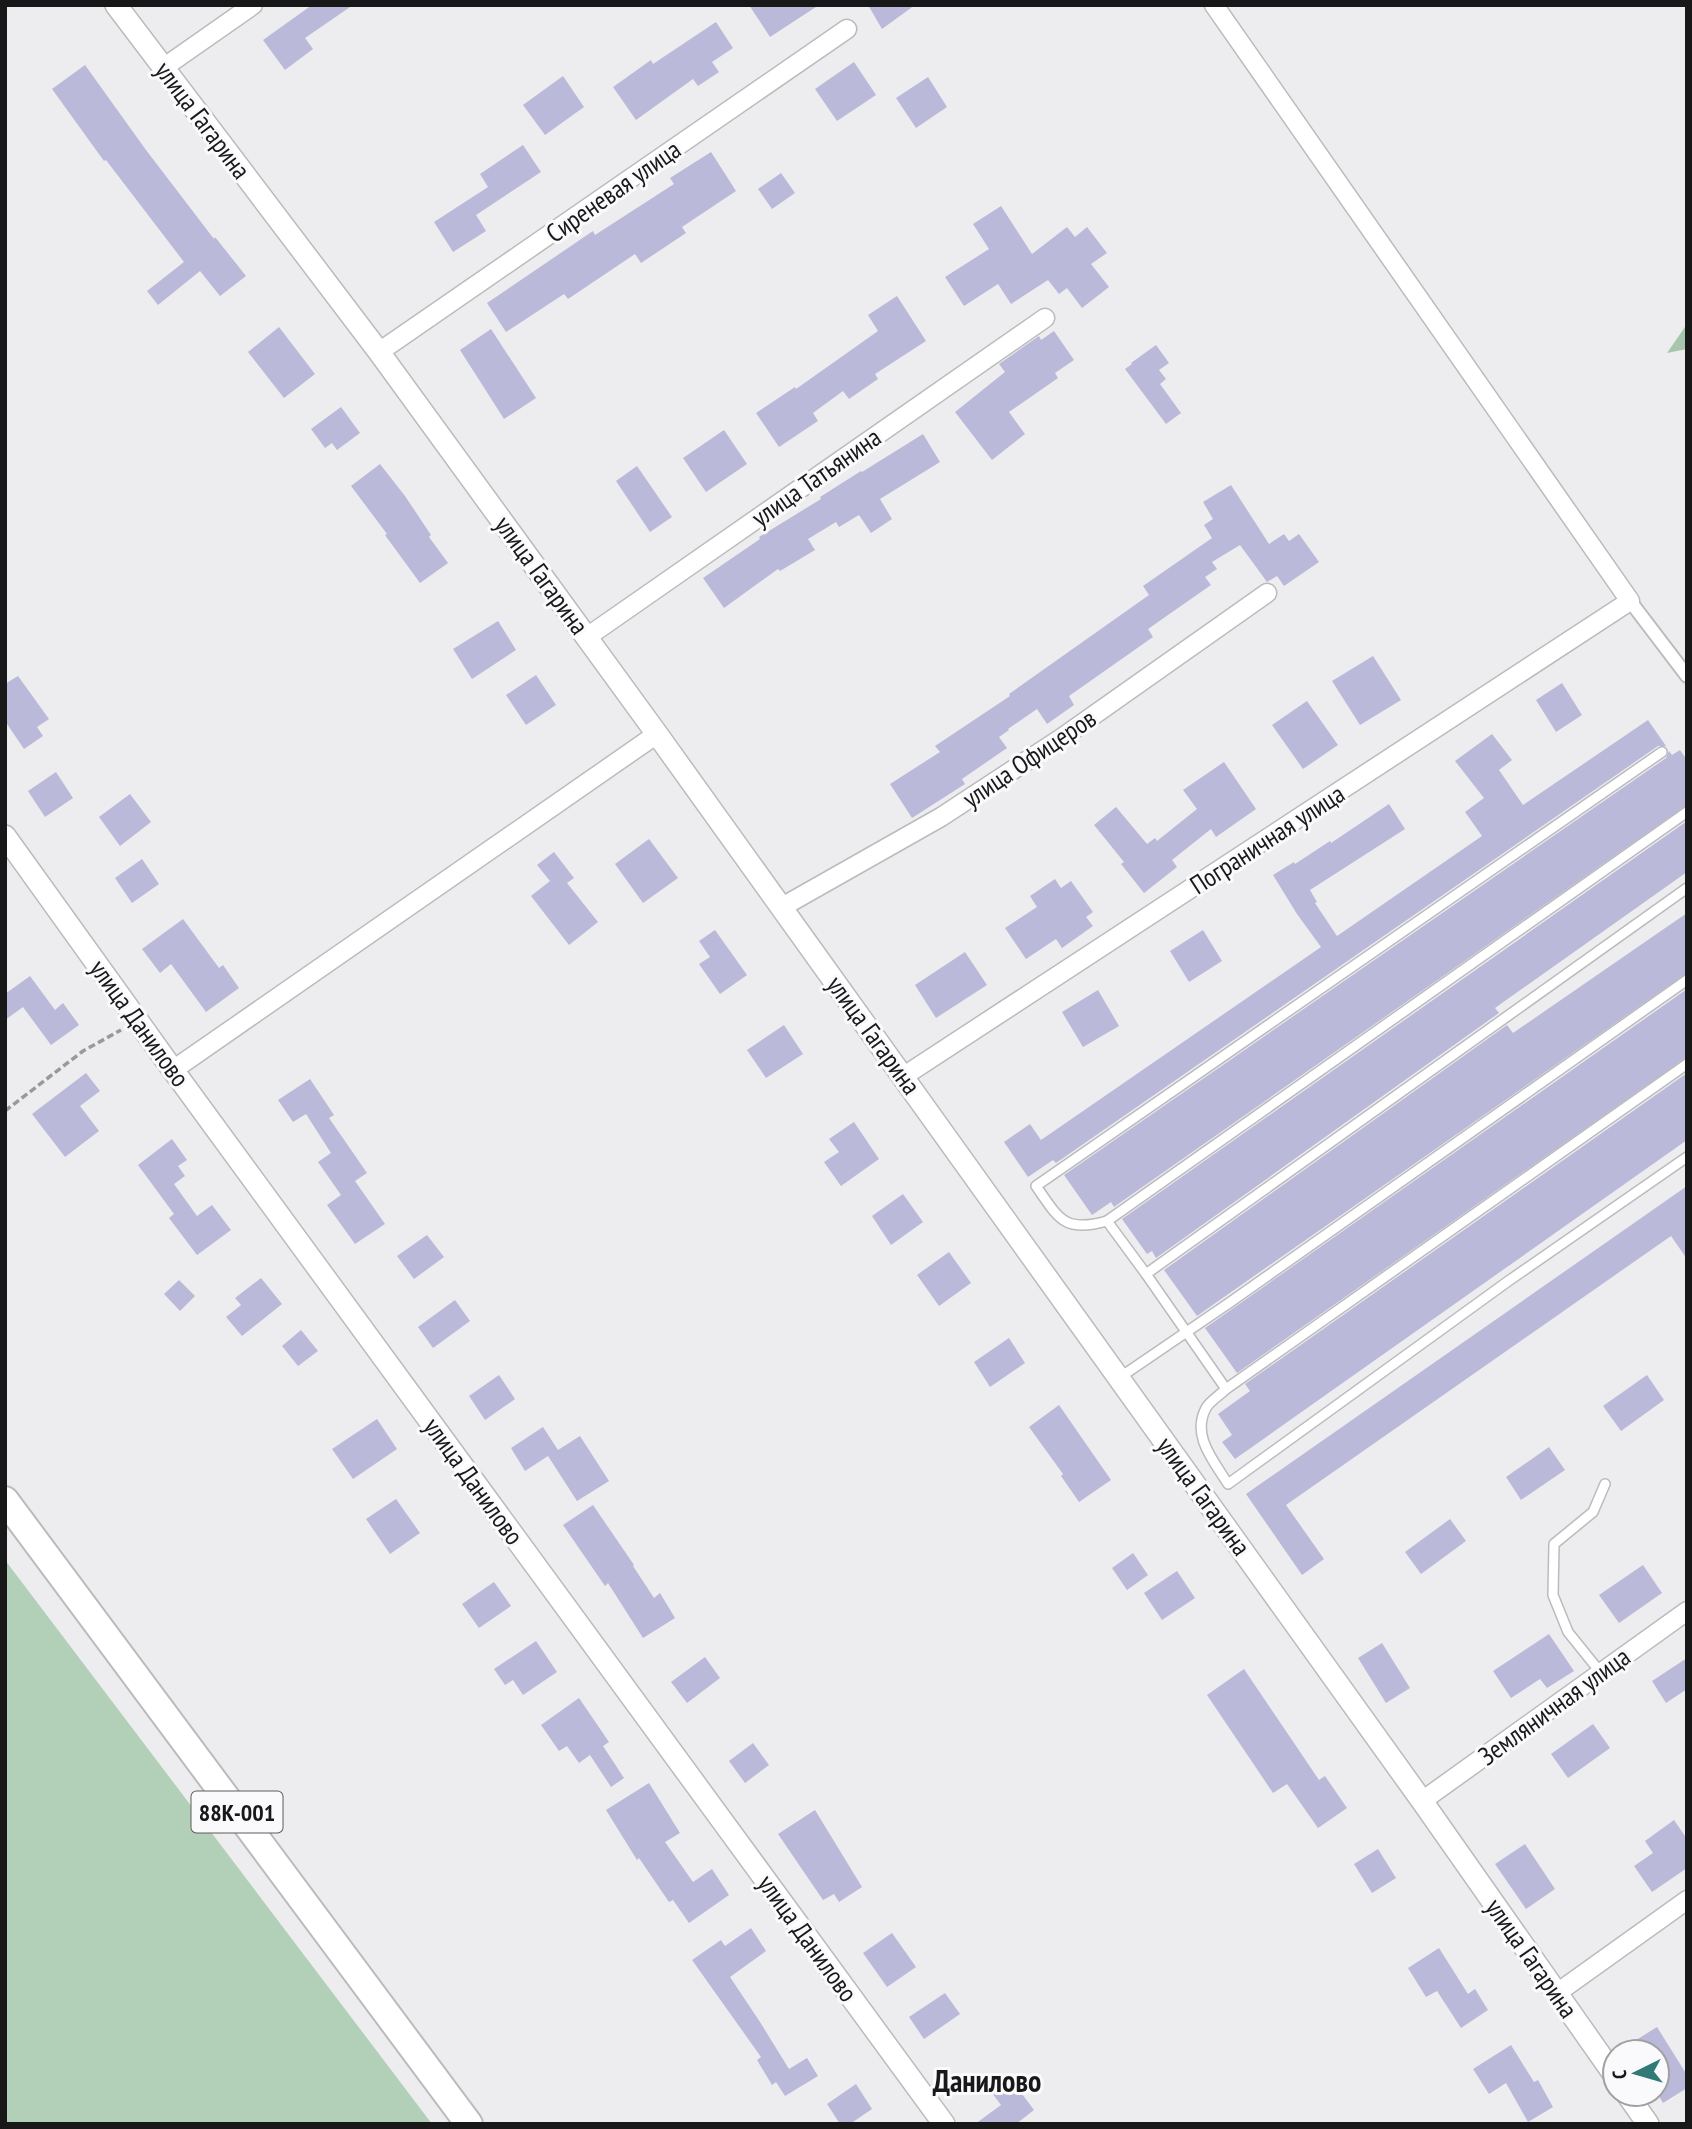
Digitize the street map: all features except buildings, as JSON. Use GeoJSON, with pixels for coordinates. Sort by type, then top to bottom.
{"type":"FeatureCollection","features":[{"type":"Feature","properties":{"kind":"main road","name":"88К-001"},"geometry":{"type":"LineString","coordinates":[[5,1500],[469,2124]]}},
{"type":"Feature","properties":{"kind":"street","name":"улица Гагарина"},"geometry":{"type":"LineString","coordinates":[[116,5],[379,352],[587,637],[904,1076],[1601,2056]]}},
{"type":"Feature","properties":{"kind":"street"},"geometry":{"type":"LineString","coordinates":[[163,68],[253,5]]}},
{"type":"Feature","properties":{"kind":"street"},"geometry":{"type":"LineString","coordinates":[[1214,5],[1630,601],[1687,676]]}},
{"type":"Feature","properties":{"kind":"street","name":"Сиреневая улица"},"geometry":{"type":"LineString","coordinates":[[379,352],[847,29]]}},
{"type":"Feature","properties":{"kind":"street","name":"улица Татьянина"},"geometry":{"type":"LineString","coordinates":[[587,637],[1045,318]]}},
{"type":"Feature","properties":{"kind":"street","name":"улица Офицеров"},"geometry":{"type":"LineString","coordinates":[[782,907],[941,817],[1060,739],[1267,593]]}},
{"type":"Feature","properties":{"kind":"street","name":"Пограничная улица"},"geometry":{"type":"LineString","coordinates":[[904,1076],[1630,601]]}},
{"type":"Feature","properties":{"kind":"street"},"geometry":{"type":"LineString","coordinates":[[173,1070],[657,734]]}},
{"type":"Feature","properties":{"kind":"street","name":"улица Данилово"},"geometry":{"type":"LineString","coordinates":[[5,836],[944,2124]]}},
{"type":"Feature","properties":{"kind":"street","name":"Земляничная улица"},"geometry":{"type":"LineString","coordinates":[[1422,1801],[1687,1611]]}},
{"type":"Feature","properties":{"kind":"street"},"geometry":{"type":"LineString","coordinates":[[1557,1993],[1687,1900]]}},
{"type":"Feature","properties":{"kind":"street"},"geometry":{"type":"LineString","coordinates":[[1637,2108],[1648,2124]]}},
{"type":"Feature","properties":{"kind":"lane"},"geometry":{"type":"LineString","coordinates":[[1662,751],[1036,1186],[1058,1218],[1071,1225],[1088,1226],[1107,1221],[1687,812]]}},
{"type":"Feature","properties":{"kind":"lane"},"geometry":{"type":"LineString","coordinates":[[1146,1274],[1687,888]]}},
{"type":"Feature","properties":{"kind":"lane"},"geometry":{"type":"LineString","coordinates":[[1119,1378],[1687,981]]}},
{"type":"Feature","properties":{"kind":"lane"},"geometry":{"type":"LineString","coordinates":[[1687,1064],[1226,1389],[1207,1406],[1201,1423],[1202,1441],[1228,1484],[1507,1282],[1687,1157]]}},
{"type":"Feature","properties":{"kind":"lane"},"geometry":{"type":"LineString","coordinates":[[1107,1221],[1226,1389]]}},
{"type":"Feature","properties":{"kind":"lane"},"geometry":{"type":"LineString","coordinates":[[1601,1673],[1568,1632],[1553,1595],[1554,1544],[1593,1512],[1605,1484]]}},
{"type":"Feature","properties":{"kind":"path"},"geometry":{"type":"LineString","coordinates":[[5,1111],[83,1051],[139,1021]]}},
{"type":"Feature","properties":{"kind":"green space"},"geometry":{"type":"Polygon","coordinates":[[[1687,324],[1687,349],[1667,353],[1687,324]]]}},
{"type":"Feature","properties":{"kind":"green space"},"geometry":{"type":"Polygon","coordinates":[[[5,1560],[432,2124],[5,2124],[5,1560]]]}},
{"type":"Feature","properties":{"kind":"district","name":"Данилово"},"geometry":{"type":"Point","coordinates":[987,2080]}}]}
